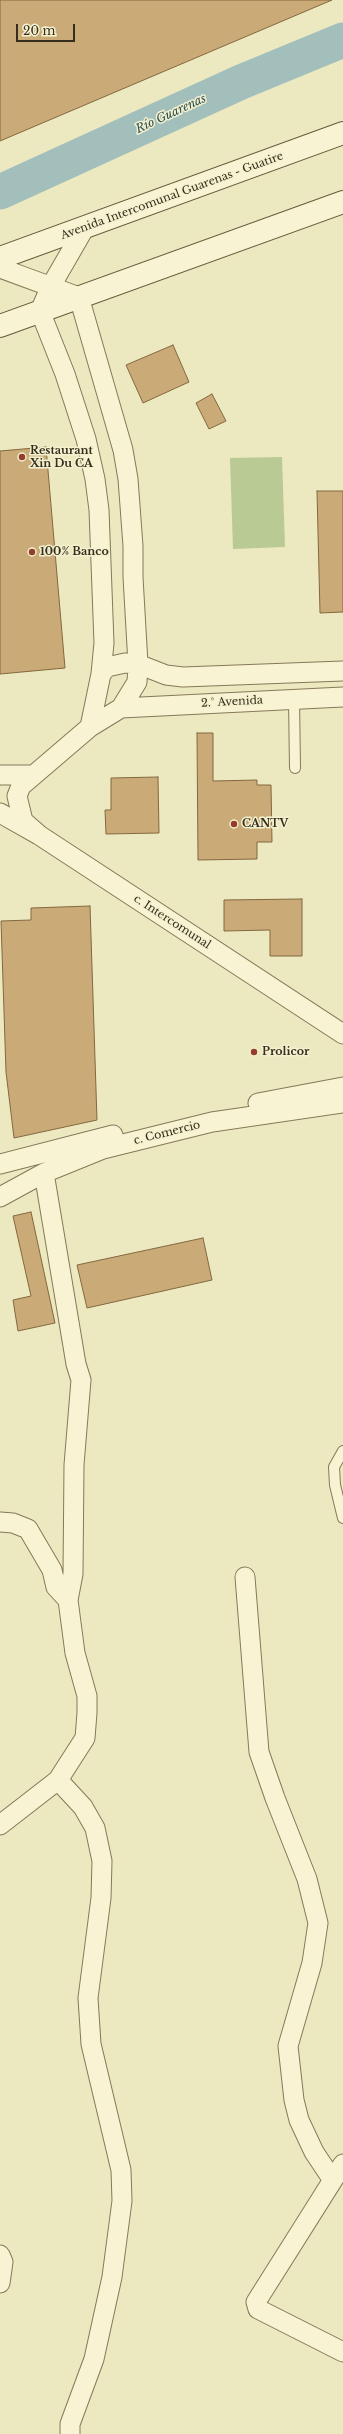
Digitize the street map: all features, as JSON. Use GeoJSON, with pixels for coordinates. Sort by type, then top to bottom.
{"type":"FeatureCollection","features":[{"type":"Feature","properties":{"kind":"main road","name":"Avenida Intercomunal Guarenas - Guatire"},"geometry":{"type":"LineString","coordinates":[[0,258],[343,133]]}},
{"type":"Feature","properties":{"kind":"main road"},"geometry":{"type":"LineString","coordinates":[[0,326],[343,202]]}},
{"type":"Feature","properties":{"kind":"street"},"geometry":{"type":"LineString","coordinates":[[85,227],[51,286],[40,311],[65,374],[86,439],[95,479],[102,556],[104,643],[101,674],[90,727]]}},
{"type":"Feature","properties":{"kind":"street"},"geometry":{"type":"LineString","coordinates":[[0,268],[79,297]]}},
{"type":"Feature","properties":{"kind":"street","name":"2.° Avenida"},"geometry":{"type":"LineString","coordinates":[[39,835],[23,821],[17,796],[21,786],[32,775],[90,727],[121,708],[137,682],[138,664],[128,479],[123,450],[79,297]]}},
{"type":"Feature","properties":{"kind":"street"},"geometry":{"type":"LineString","coordinates":[[101,674],[107,667],[113,664],[138,664],[166,675],[183,677],[343,671]]}},
{"type":"Feature","properties":{"kind":"street","name":"2.° Avenida"},"geometry":{"type":"LineString","coordinates":[[121,708],[343,697]]}},
{"type":"Feature","properties":{"kind":"street"},"geometry":{"type":"LineString","coordinates":[[0,775],[32,775]]}},
{"type":"Feature","properties":{"kind":"street","name":"c. Intercomunal"},"geometry":{"type":"LineString","coordinates":[[0,813],[39,835],[343,1034]]}},
{"type":"Feature","properties":{"kind":"street"},"geometry":{"type":"LineString","coordinates":[[0,1164],[212,1112],[343,1087]]}},
{"type":"Feature","properties":{"kind":"street","name":"c. Comercio"},"geometry":{"type":"LineString","coordinates":[[0,1197],[44,1172],[103,1149],[212,1122],[343,1102]]}},
{"type":"Feature","properties":{"kind":"street"},"geometry":{"type":"LineString","coordinates":[[0,1825],[58,1780],[85,1738],[87,1713],[87,1696],[76,1653],[68,1600],[73,1574],[74,1465],[81,1380],[76,1364],[44,1172]]}},
{"type":"Feature","properties":{"kind":"street"},"geometry":{"type":"LineString","coordinates":[[0,1522],[13,1523],[28,1528],[52,1570],[59,1593],[68,1600]]}},
{"type":"Feature","properties":{"kind":"street"},"geometry":{"type":"LineString","coordinates":[[245,1578],[259,1752],[275,1798],[308,1879],[318,1923],[312,1963],[288,2046],[294,2100],[299,2120],[314,2152],[338,2172],[256,2302],[256,2306],[343,2352]]}},
{"type":"Feature","properties":{"kind":"street"},"geometry":{"type":"LineString","coordinates":[[58,1780],[86,1812],[95,1828],[102,1861],[101,1898],[88,1998],[90,2037],[121,2170],[122,2201],[112,2277],[94,2359],[70,2424],[70,2434]]}},
{"type":"Feature","properties":{"kind":"street"},"geometry":{"type":"LineString","coordinates":[[0,2255],[3,2262],[0,2283]]}},
{"type":"Feature","properties":{"kind":"lane"},"geometry":{"type":"LineString","coordinates":[[294,699],[295,768]]}},
{"type":"Feature","properties":{"kind":"lane"},"geometry":{"type":"LineString","coordinates":[[343,1451],[334,1467],[335,1485],[343,1518]]}},
{"type":"Feature","properties":{"kind":"green space"},"geometry":{"type":"Polygon","coordinates":[[[282,457],[285,547],[233,549],[230,458],[282,457]]]}},
{"type":"Feature","properties":{"kind":"building"},"geometry":{"type":"Polygon","coordinates":[[[0,0],[332,0],[0,141],[0,0]]]}},
{"type":"Feature","properties":{"kind":"building"},"geometry":{"type":"Polygon","coordinates":[[[173,345],[189,382],[143,403],[126,365],[173,345]]]}},
{"type":"Feature","properties":{"kind":"building"},"geometry":{"type":"Polygon","coordinates":[[[212,394],[226,421],[209,429],[196,403],[212,394]]]}},
{"type":"Feature","properties":{"kind":"building"},"geometry":{"type":"Polygon","coordinates":[[[46,447],[65,668],[0,674],[0,451],[46,447]]]}},
{"type":"Feature","properties":{"kind":"building"},"geometry":{"type":"Polygon","coordinates":[[[317,491],[343,491],[343,612],[320,613],[317,491]]]}},
{"type":"Feature","properties":{"kind":"building","name":"CANTV"},"geometry":{"type":"Polygon","coordinates":[[[197,733],[213,733],[213,781],[257,780],[257,785],[271,785],[272,842],[257,842],[257,859],[198,860],[197,733]]]}},
{"type":"Feature","properties":{"kind":"building"},"geometry":{"type":"Polygon","coordinates":[[[158,777],[159,833],[106,834],[105,810],[111,810],[111,778],[158,777]]]}},
{"type":"Feature","properties":{"kind":"building"},"geometry":{"type":"Polygon","coordinates":[[[302,899],[302,956],[270,956],[270,930],[224,931],[224,900],[302,899]]]}},
{"type":"Feature","properties":{"kind":"building"},"geometry":{"type":"Polygon","coordinates":[[[90,906],[97,1120],[14,1138],[6,1072],[1,921],[31,920],[31,908],[90,906]]]}},
{"type":"Feature","properties":{"kind":"building"},"geometry":{"type":"Polygon","coordinates":[[[31,1212],[55,1323],[18,1331],[13,1300],[31,1296],[13,1216],[31,1212]]]}},
{"type":"Feature","properties":{"kind":"building"},"geometry":{"type":"Polygon","coordinates":[[[203,1238],[212,1280],[87,1308],[77,1265],[203,1238]]]}},
{"type":"Feature","properties":{"kind":"waterway","name":"Río Guarenas"},"geometry":{"type":"LineString","coordinates":[[0,192],[241,82],[343,40]]}},
{"type":"Feature","properties":{"kind":"place","name":"Restaurant Xin Du CA"},"geometry":{"type":"Point","coordinates":[22,457]}},
{"type":"Feature","properties":{"kind":"place","name":"100% Banco"},"geometry":{"type":"Point","coordinates":[32,552]}},
{"type":"Feature","properties":{"kind":"place","name":"CANTV"},"geometry":{"type":"Point","coordinates":[234,824]}},
{"type":"Feature","properties":{"kind":"place","name":"Prolicor"},"geometry":{"type":"Point","coordinates":[254,1052]}}]}
